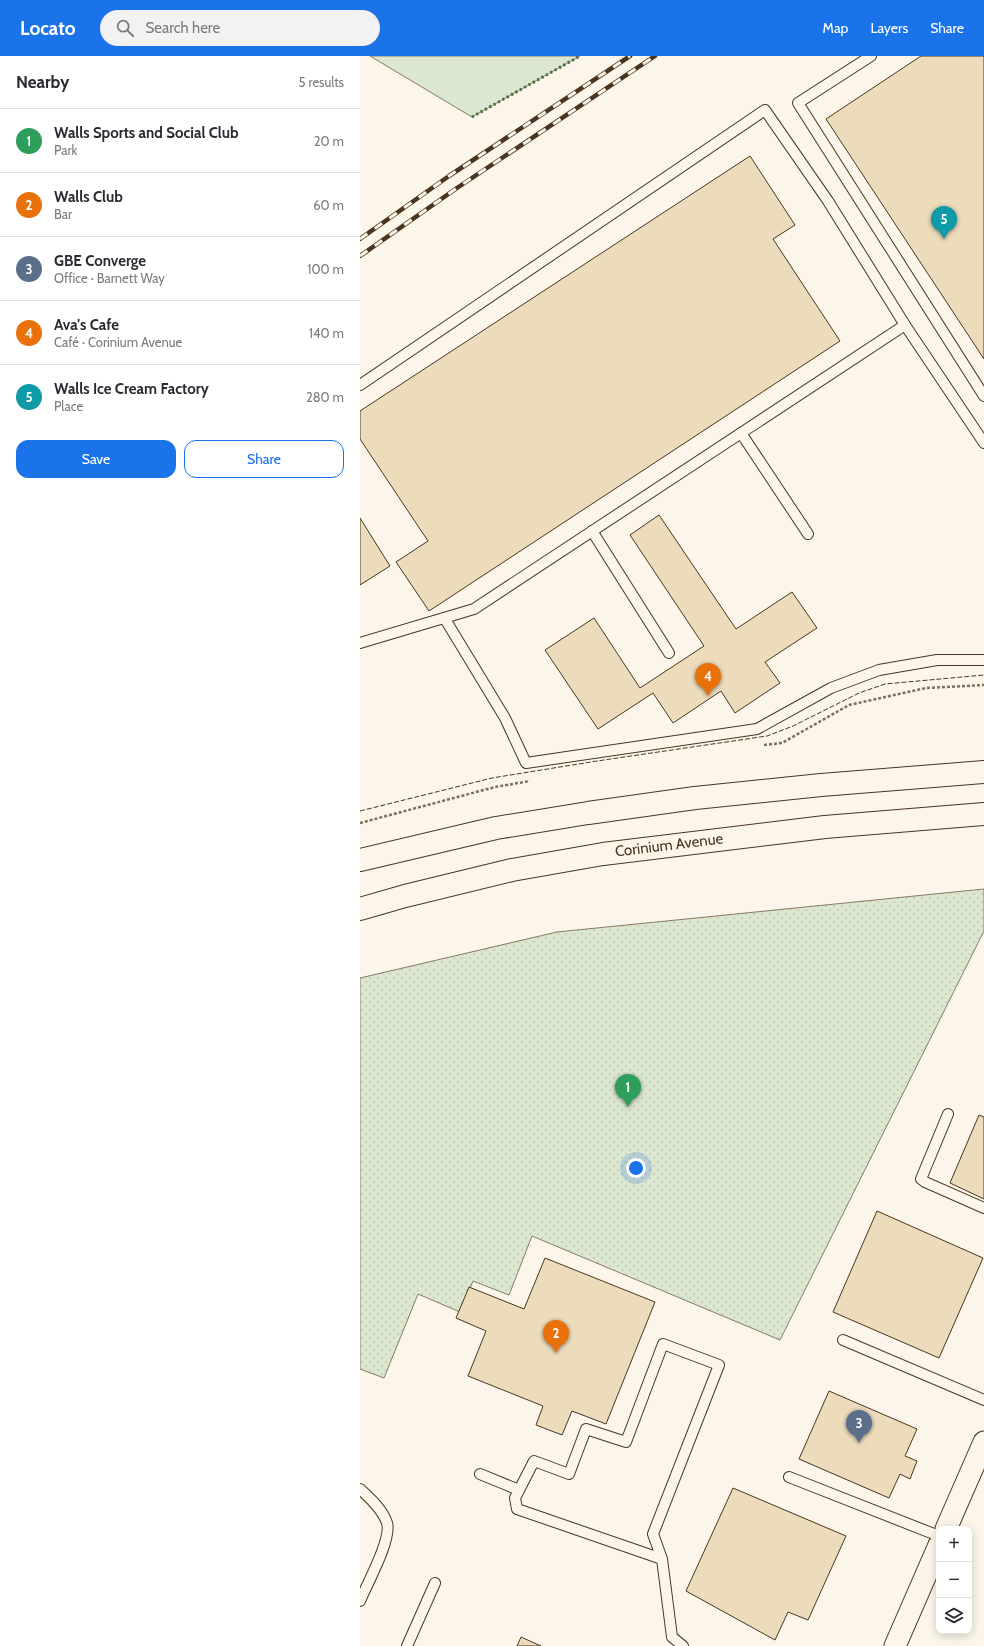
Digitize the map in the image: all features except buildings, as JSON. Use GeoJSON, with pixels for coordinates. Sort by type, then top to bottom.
{"type":"FeatureCollection","features":[{"type":"Feature","properties":{"kind":"highway"},"geometry":{"type":"LineString","coordinates":[[360,860],[496,828],[588,813],[695,798],[821,785],[984,772]]}},
{"type":"Feature","properties":{"kind":"highway","name":"Corinium Avenue"},"geometry":{"type":"LineString","coordinates":[[360,909],[412,894],[512,870],[603,854],[825,827],[984,814]]}},
{"type":"Feature","properties":{"kind":"street"},"geometry":{"type":"LineString","coordinates":[[947,1526],[984,1442]]}},
{"type":"Feature","properties":{"kind":"street"},"geometry":{"type":"LineString","coordinates":[[895,1646],[936,1552]]}},
{"type":"Feature","properties":{"kind":"lane"},"geometry":{"type":"LineString","coordinates":[[871,56],[798,103],[984,396]]}},
{"type":"Feature","properties":{"kind":"lane"},"geometry":{"type":"LineString","coordinates":[[360,385],[765,110],[828,201],[905,325],[984,443]]}},
{"type":"Feature","properties":{"kind":"lane"},"geometry":{"type":"LineString","coordinates":[[360,644],[474,609],[905,325]]}},
{"type":"Feature","properties":{"kind":"lane"},"geometry":{"type":"LineString","coordinates":[[742,433],[808,534]]}},
{"type":"Feature","properties":{"kind":"lane"},"geometry":{"type":"LineString","coordinates":[[592,531],[669,653]]}},
{"type":"Feature","properties":{"kind":"lane"},"geometry":{"type":"LineString","coordinates":[[445,619],[505,718],[526,763],[757,729],[831,688],[879,670],[937,660],[984,660]]}},
{"type":"Feature","properties":{"kind":"lane"},"geometry":{"type":"LineString","coordinates":[[360,852],[416,846]]}},
{"type":"Feature","properties":{"kind":"lane"},"geometry":{"type":"LineString","coordinates":[[948,1114],[921,1179],[984,1208]]}},
{"type":"Feature","properties":{"kind":"lane"},"geometry":{"type":"LineString","coordinates":[[843,1340],[984,1400]]}},
{"type":"Feature","properties":{"kind":"lane"},"geometry":{"type":"LineString","coordinates":[[662,1559],[517,1509],[515,1498],[534,1461],[569,1474],[586,1429],[626,1442],[663,1344],[719,1364],[653,1534],[662,1559],[672,1637],[683,1646]]}},
{"type":"Feature","properties":{"kind":"lane"},"geometry":{"type":"LineString","coordinates":[[480,1474],[519,1490]]}},
{"type":"Feature","properties":{"kind":"lane"},"geometry":{"type":"LineString","coordinates":[[789,1477],[936,1535]]}},
{"type":"Feature","properties":{"kind":"lane"},"geometry":{"type":"LineString","coordinates":[[360,1489],[382,1513],[387,1523],[388,1530],[386,1541],[360,1601]]}},
{"type":"Feature","properties":{"kind":"lane"},"geometry":{"type":"LineString","coordinates":[[407,1646],[435,1582]]}},
{"type":"Feature","properties":{"kind":"green space"},"geometry":{"type":"Polygon","coordinates":[[[370,56],[580,56],[472,117],[370,56]]]}},
{"type":"Feature","properties":{"kind":"green space"},"geometry":{"type":"Polygon","coordinates":[[[984,889],[984,931],[780,1340],[532,1236],[509,1295],[473,1281],[460,1312],[418,1294],[384,1378],[360,1369],[360,978],[557,932],[984,889]]]}},
{"type":"Feature","properties":{"kind":"railway"},"geometry":{"type":"LineString","coordinates":[[360,239],[449,176],[630,56]]}},
{"type":"Feature","properties":{"kind":"railway"},"geometry":{"type":"LineString","coordinates":[[360,256],[457,188],[655,56]]}},
{"type":"Feature","properties":{"kind":"hedge"},"geometry":{"type":"LineString","coordinates":[[472,117],[580,56]]}},
{"type":"Feature","properties":{"kind":"fence"},"geometry":{"type":"LineString","coordinates":[[360,811],[492,778],[767,736],[793,726],[859,693],[885,684],[984,675]]}},
{"type":"Feature","properties":{"kind":"place","name":"Walls Ice Cream Factory"},"geometry":{"type":"Point","coordinates":[944,239]}},
{"type":"Feature","properties":{"kind":"place","name":"Ava's Cafe"},"geometry":{"type":"Point","coordinates":[708,696]}},
{"type":"Feature","properties":{"kind":"place","name":"Walls Sports and Social Club"},"geometry":{"type":"Point","coordinates":[628,1107]}},
{"type":"Feature","properties":{"kind":"place","name":"Walls Club"},"geometry":{"type":"Point","coordinates":[556,1353]}},
{"type":"Feature","properties":{"kind":"place","name":"GBE Converge"},"geometry":{"type":"Point","coordinates":[859,1443]}}]}
